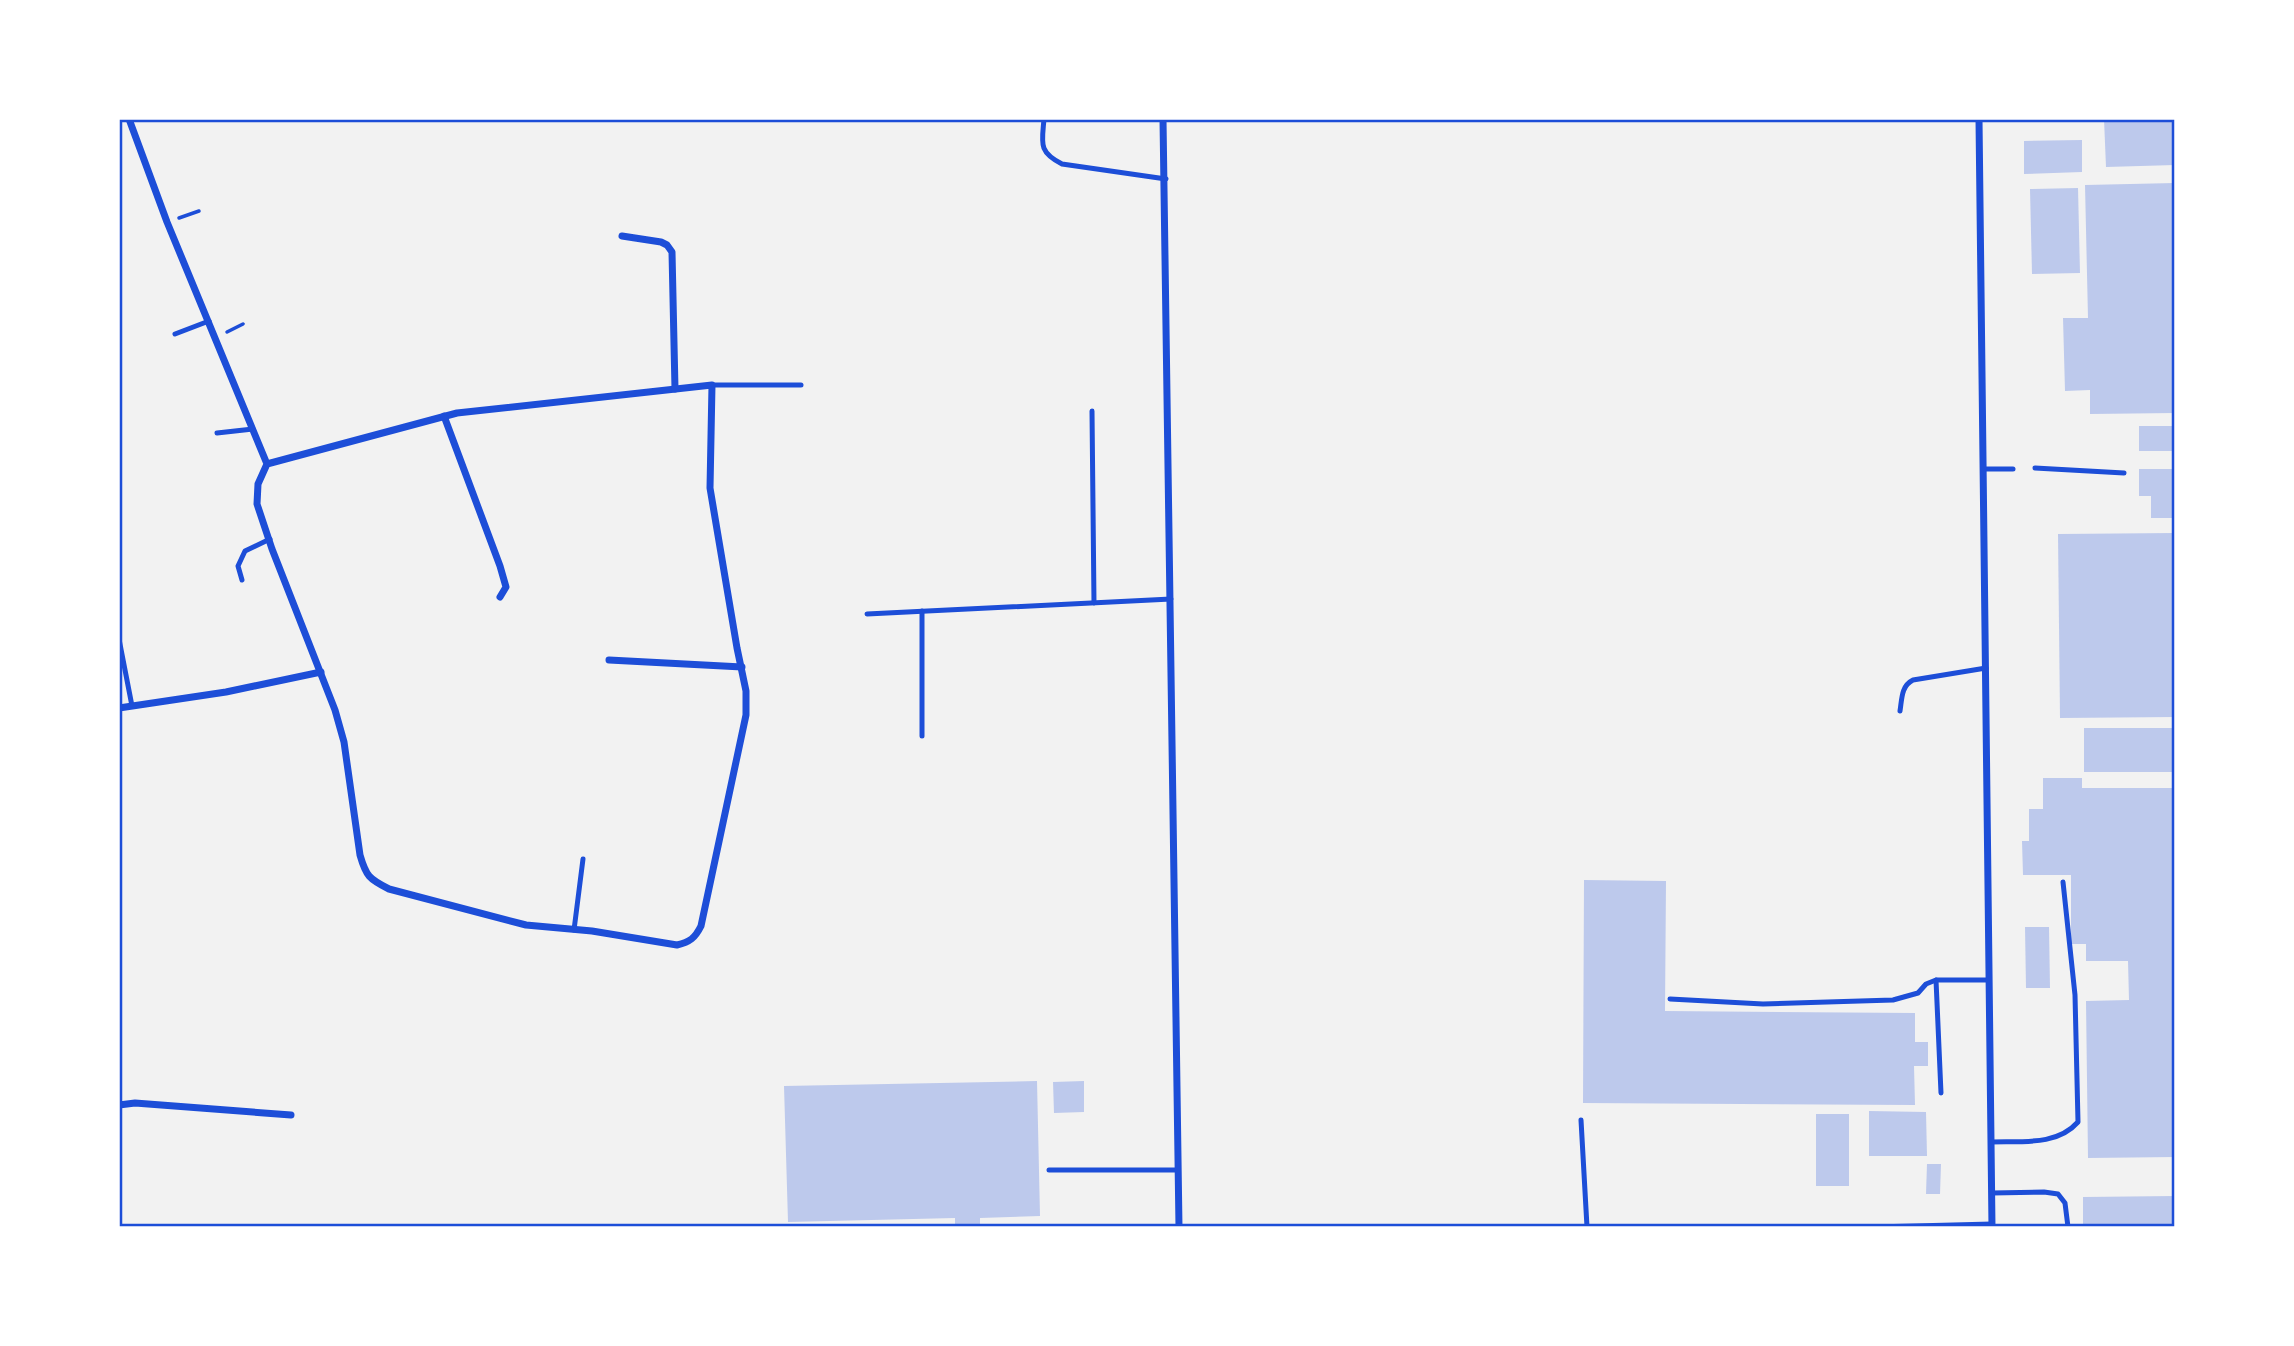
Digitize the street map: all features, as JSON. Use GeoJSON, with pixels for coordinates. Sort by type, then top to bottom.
{"type":"FeatureCollection","features":[{"type":"Feature","properties":{"kind":"street"},"geometry":{"type":"LineString","coordinates":[[129,119],[167,222],[267,464],[258,484],[257,504],[335,710],[344,742],[364,870],[372,880],[389,888],[526,925],[677,945],[688,943],[696,936],[701,926],[746,715],[746,691],[710,488],[712,385],[474,410],[267,464]]}},
{"type":"Feature","properties":{"kind":"street"},"geometry":{"type":"LineString","coordinates":[[1163,119],[1166,179],[1179,1227]]}},
{"type":"Feature","properties":{"kind":"street"},"geometry":{"type":"LineString","coordinates":[[1979,119],[1992,1225]]}},
{"type":"Feature","properties":{"kind":"street"},"geometry":{"type":"LineString","coordinates":[[622,236],[661,242],[672,252],[675,389]]}},
{"type":"Feature","properties":{"kind":"street"},"geometry":{"type":"LineString","coordinates":[[444,416],[500,566],[506,587],[500,597]]}},
{"type":"Feature","properties":{"kind":"street"},"geometry":{"type":"LineString","coordinates":[[609,660],[742,667]]}},
{"type":"Feature","properties":{"kind":"street"},"geometry":{"type":"LineString","coordinates":[[119,708],[226,692],[321,672]]}},
{"type":"Feature","properties":{"kind":"street"},"geometry":{"type":"LineString","coordinates":[[119,1105],[135,1103],[290,1115]]}},
{"type":"Feature","properties":{"kind":"lane"},"geometry":{"type":"LineString","coordinates":[[1044,119],[1042,146],[1047,156],[1062,164],[1166,179]]}},
{"type":"Feature","properties":{"kind":"lane"},"geometry":{"type":"LineString","coordinates":[[175,334],[209,321]]}},
{"type":"Feature","properties":{"kind":"lane"},"geometry":{"type":"LineString","coordinates":[[712,385],[801,385]]}},
{"type":"Feature","properties":{"kind":"lane"},"geometry":{"type":"LineString","coordinates":[[1092,411],[1094,603]]}},
{"type":"Feature","properties":{"kind":"lane"},"geometry":{"type":"LineString","coordinates":[[216,433],[253,429]]}},
{"type":"Feature","properties":{"kind":"lane"},"geometry":{"type":"LineString","coordinates":[[2035,468],[2124,474]]}},
{"type":"Feature","properties":{"kind":"lane"},"geometry":{"type":"LineString","coordinates":[[1983,470],[2013,469]]}},
{"type":"Feature","properties":{"kind":"lane"},"geometry":{"type":"LineString","coordinates":[[242,580],[238,566],[245,551],[270,539]]}},
{"type":"Feature","properties":{"kind":"lane"},"geometry":{"type":"LineString","coordinates":[[867,614],[1171,599]]}},
{"type":"Feature","properties":{"kind":"lane"},"geometry":{"type":"LineString","coordinates":[[922,611],[922,736]]}},
{"type":"Feature","properties":{"kind":"lane"},"geometry":{"type":"LineString","coordinates":[[119,639],[132,706]]}},
{"type":"Feature","properties":{"kind":"lane"},"geometry":{"type":"LineString","coordinates":[[1900,710],[1903,689],[1913,680],[1986,668]]}},
{"type":"Feature","properties":{"kind":"lane"},"geometry":{"type":"LineString","coordinates":[[574,930],[583,859]]}},
{"type":"Feature","properties":{"kind":"lane"},"geometry":{"type":"LineString","coordinates":[[1991,1142],[2051,1140],[2069,1132],[2078,1122],[2075,995],[2063,882]]}},
{"type":"Feature","properties":{"kind":"lane"},"geometry":{"type":"LineString","coordinates":[[1670,999],[1763,1004],[1893,1000],[1918,993],[1926,984],[1936,980],[1989,980]]}},
{"type":"Feature","properties":{"kind":"lane"},"geometry":{"type":"LineString","coordinates":[[1936,980],[1941,1093]]}},
{"type":"Feature","properties":{"kind":"lane"},"geometry":{"type":"LineString","coordinates":[[1581,1120],[1587,1227]]}},
{"type":"Feature","properties":{"kind":"lane"},"geometry":{"type":"LineString","coordinates":[[1049,1170],[1178,1170]]}},
{"type":"Feature","properties":{"kind":"lane"},"geometry":{"type":"LineString","coordinates":[[1992,1193],[2058,1194],[2065,1203],[2068,1227]]}},
{"type":"Feature","properties":{"kind":"lane"},"geometry":{"type":"LineString","coordinates":[[1874,1227],[1992,1225]]}},
{"type":"Feature","properties":{"kind":"path"},"geometry":{"type":"LineString","coordinates":[[167,222],[199,211]]}},
{"type":"Feature","properties":{"kind":"path"},"geometry":{"type":"LineString","coordinates":[[215,337],[243,324]]}},
{"type":"Feature","properties":{"kind":"building"},"geometry":{"type":"Polygon","coordinates":[[[2104,119],[2175,119],[2175,165],[2106,167],[2104,119]]]}},
{"type":"Feature","properties":{"kind":"building"},"geometry":{"type":"Polygon","coordinates":[[[2082,140],[2082,172],[2024,174],[2024,141],[2082,140]]]}},
{"type":"Feature","properties":{"kind":"building"},"geometry":{"type":"Polygon","coordinates":[[[2175,183],[2175,413],[2090,414],[2090,390],[2065,391],[2063,318],[2088,318],[2085,185],[2175,183]]]}},
{"type":"Feature","properties":{"kind":"building"},"geometry":{"type":"Polygon","coordinates":[[[2078,188],[2080,273],[2032,274],[2030,189],[2078,188]]]}},
{"type":"Feature","properties":{"kind":"building"},"geometry":{"type":"Polygon","coordinates":[[[2139,426],[2175,426],[2175,451],[2139,451],[2139,426]]]}},
{"type":"Feature","properties":{"kind":"building"},"geometry":{"type":"Polygon","coordinates":[[[2139,469],[2175,469],[2175,518],[2151,518],[2151,496],[2139,496],[2139,469]]]}},
{"type":"Feature","properties":{"kind":"building"},"geometry":{"type":"Polygon","coordinates":[[[2175,533],[2175,717],[2060,718],[2058,534],[2175,533]]]}},
{"type":"Feature","properties":{"kind":"building"},"geometry":{"type":"Polygon","coordinates":[[[2084,728],[2175,728],[2175,772],[2084,772],[2084,728]]]}},
{"type":"Feature","properties":{"kind":"building"},"geometry":{"type":"Polygon","coordinates":[[[2043,778],[2082,778],[2082,788],[2175,788],[2175,1157],[2088,1158],[2086,1001],[2129,1000],[2128,961],[2086,961],[2086,944],[2071,944],[2071,875],[2023,875],[2022,841],[2029,841],[2029,809],[2043,809],[2043,778]]]}},
{"type":"Feature","properties":{"kind":"building"},"geometry":{"type":"Polygon","coordinates":[[[1584,880],[1666,881],[1665,1011],[1915,1013],[1915,1042],[1928,1042],[1928,1066],[1914,1066],[1915,1105],[1583,1103],[1584,880]]]}},
{"type":"Feature","properties":{"kind":"building"},"geometry":{"type":"Polygon","coordinates":[[[2025,927],[2049,927],[2050,988],[2026,988],[2025,927]]]}},
{"type":"Feature","properties":{"kind":"building"},"geometry":{"type":"Polygon","coordinates":[[[1037,1081],[1040,1216],[980,1218],[980,1227],[955,1227],[955,1218],[788,1222],[784,1086],[1037,1081]]]}},
{"type":"Feature","properties":{"kind":"building"},"geometry":{"type":"Polygon","coordinates":[[[1084,1081],[1084,1112],[1054,1113],[1053,1082],[1084,1081]]]}},
{"type":"Feature","properties":{"kind":"building"},"geometry":{"type":"Polygon","coordinates":[[[1869,1111],[1926,1112],[1927,1156],[1869,1156],[1869,1111]]]}},
{"type":"Feature","properties":{"kind":"building"},"geometry":{"type":"Polygon","coordinates":[[[1816,1114],[1849,1114],[1849,1186],[1816,1186],[1816,1114]]]}},
{"type":"Feature","properties":{"kind":"building"},"geometry":{"type":"Polygon","coordinates":[[[1927,1164],[1941,1164],[1940,1194],[1926,1194],[1927,1164]]]}},
{"type":"Feature","properties":{"kind":"building"},"geometry":{"type":"Polygon","coordinates":[[[2175,1196],[2175,1227],[2083,1227],[2083,1197],[2175,1196]]]}}]}
